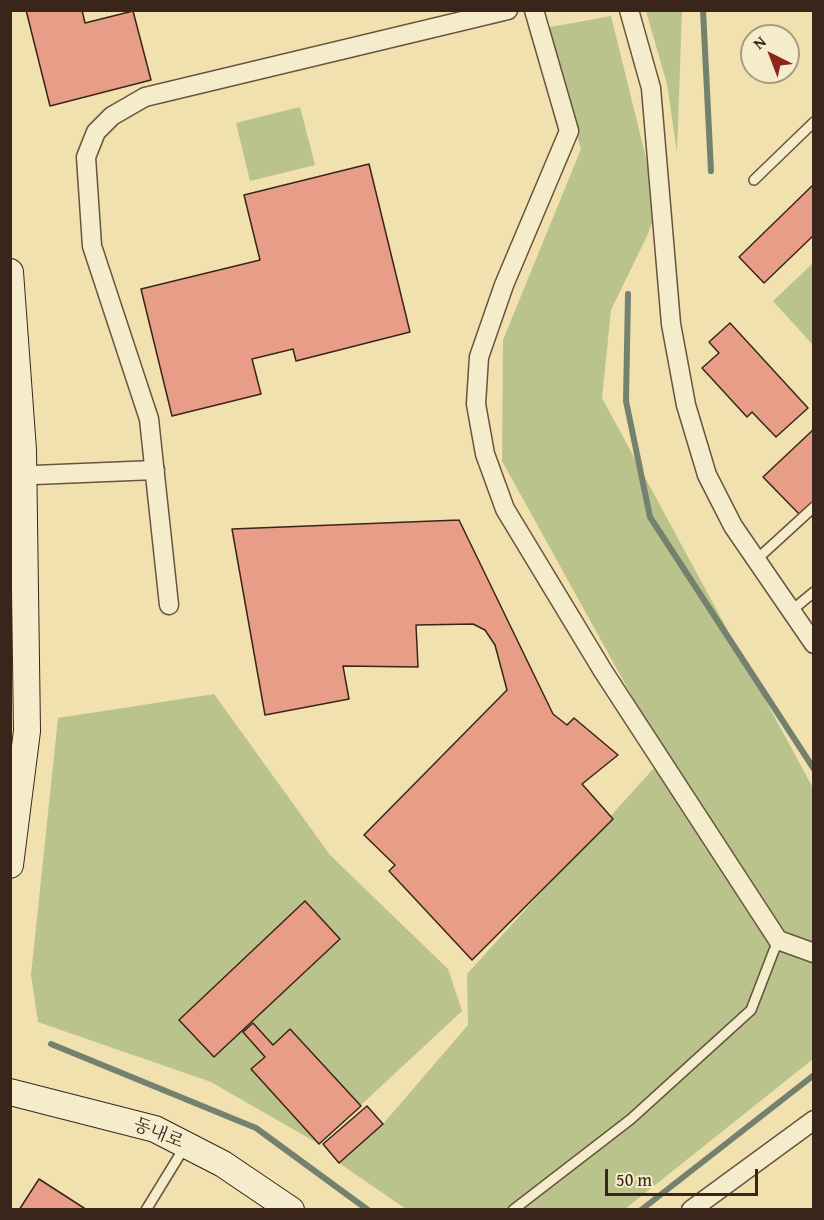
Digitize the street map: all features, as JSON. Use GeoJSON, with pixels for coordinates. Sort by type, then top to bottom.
{"type":"FeatureCollection","features":[{"type":"Feature","properties":{"kind":"street"},"geometry":{"type":"LineString","coordinates":[[169,605],[149,419],[92,246],[86,157],[96,132],[112,116],[145,97],[508,10]]}},
{"type":"Feature","properties":{"kind":"street"},"geometry":{"type":"LineString","coordinates":[[534,10],[569,131],[504,285],[479,357],[476,404],[485,454],[506,509],[603,671],[778,940],[813,953]]}},
{"type":"Feature","properties":{"kind":"street"},"geometry":{"type":"LineString","coordinates":[[629,10],[651,88],[671,324],[686,405],[707,475],[733,526],[813,644]]}},
{"type":"Feature","properties":{"kind":"street"},"geometry":{"type":"LineString","coordinates":[[10,272],[22,661],[27,731],[10,865]]}},
{"type":"Feature","properties":{"kind":"street"},"geometry":{"type":"LineString","coordinates":[[17,475],[155,470]]}},
{"type":"Feature","properties":{"kind":"street","name":"동내로"},"geometry":{"type":"LineString","coordinates":[[10,1092],[155,1129],[223,1164],[291,1209]]}},
{"type":"Feature","properties":{"kind":"street"},"geometry":{"type":"LineString","coordinates":[[691,1209],[813,1120]]}},
{"type":"Feature","properties":{"kind":"lane"},"geometry":{"type":"LineString","coordinates":[[754,180],[813,122]]}},
{"type":"Feature","properties":{"kind":"lane"},"geometry":{"type":"LineString","coordinates":[[756,560],[813,507]]}},
{"type":"Feature","properties":{"kind":"lane"},"geometry":{"type":"LineString","coordinates":[[791,611],[813,592]]}},
{"type":"Feature","properties":{"kind":"lane"},"geometry":{"type":"LineString","coordinates":[[513,1209],[631,1119],[751,1010],[778,940]]}},
{"type":"Feature","properties":{"kind":"lane"},"geometry":{"type":"LineString","coordinates":[[146,1209],[186,1145]]}},
{"type":"Feature","properties":{"kind":"green space"},"geometry":{"type":"Polygon","coordinates":[[[646,11],[682,11],[677,152],[667,84],[646,11]]]}},
{"type":"Feature","properties":{"kind":"green space"},"geometry":{"type":"Polygon","coordinates":[[[611,16],[658,207],[647,236],[611,310],[602,398],[813,788],[813,1059],[625,1209],[406,1209],[339,1163],[383,1124],[468,1025],[467,974],[665,756],[502,461],[503,340],[581,149],[545,28],[611,16]]]}},
{"type":"Feature","properties":{"kind":"green space"},"geometry":{"type":"Polygon","coordinates":[[[300,107],[315,165],[250,181],[236,123],[300,107]]]}},
{"type":"Feature","properties":{"kind":"green space"},"geometry":{"type":"Polygon","coordinates":[[[813,263],[813,345],[773,301],[813,263]]]}},
{"type":"Feature","properties":{"kind":"green space"},"geometry":{"type":"Polygon","coordinates":[[[214,694],[330,855],[448,969],[462,1011],[319,1144],[211,1082],[38,1022],[31,975],[58,718],[214,694]]]}},
{"type":"Feature","properties":{"kind":"building"},"geometry":{"type":"Polygon","coordinates":[[[26,10],[82,10],[85,23],[133,11],[151,80],[50,106],[26,10]]]}},
{"type":"Feature","properties":{"kind":"building"},"geometry":{"type":"Polygon","coordinates":[[[369,164],[410,332],[296,361],[293,349],[252,359],[261,394],[172,416],[141,289],[260,260],[244,195],[369,164]]]}},
{"type":"Feature","properties":{"kind":"building"},"geometry":{"type":"Polygon","coordinates":[[[814,184],[814,235],[764,283],[739,257],[814,184]]]}},
{"type":"Feature","properties":{"kind":"building"},"geometry":{"type":"Polygon","coordinates":[[[730,323],[808,408],[776,437],[752,412],[747,417],[702,368],[719,353],[709,342],[730,323]]]}},
{"type":"Feature","properties":{"kind":"building"},"geometry":{"type":"Polygon","coordinates":[[[814,429],[814,504],[801,516],[763,477],[814,429]]]}},
{"type":"Feature","properties":{"kind":"building"},"geometry":{"type":"Polygon","coordinates":[[[459,520],[553,714],[567,725],[574,718],[618,755],[582,784],[613,819],[472,960],[389,871],[395,865],[364,835],[507,690],[495,645],[485,630],[473,624],[416,625],[418,667],[343,666],[349,699],[265,715],[232,529],[459,520]]]}},
{"type":"Feature","properties":{"kind":"building"},"geometry":{"type":"Polygon","coordinates":[[[305,901],[340,939],[214,1057],[179,1020],[305,901]]]}},
{"type":"Feature","properties":{"kind":"building"},"geometry":{"type":"Polygon","coordinates":[[[253,1023],[273,1045],[290,1029],[361,1106],[319,1144],[251,1069],[265,1057],[243,1032],[253,1023]]]}},
{"type":"Feature","properties":{"kind":"building"},"geometry":{"type":"Polygon","coordinates":[[[367,1106],[383,1124],[339,1163],[323,1144],[367,1106]]]}},
{"type":"Feature","properties":{"kind":"building"},"geometry":{"type":"Polygon","coordinates":[[[39,1179],[84,1208],[83,1210],[19,1210],[39,1179]]]}},
{"type":"Feature","properties":{"kind":"waterway"},"geometry":{"type":"LineString","coordinates":[[703,10],[711,171]]}},
{"type":"Feature","properties":{"kind":"waterway"},"geometry":{"type":"LineString","coordinates":[[628,294],[626,401],[650,517],[814,769]]}},
{"type":"Feature","properties":{"kind":"waterway"},"geometry":{"type":"LineString","coordinates":[[51,1044],[256,1128],[368,1210]]}},
{"type":"Feature","properties":{"kind":"waterway"},"geometry":{"type":"LineString","coordinates":[[641,1210],[814,1075]]}}]}
